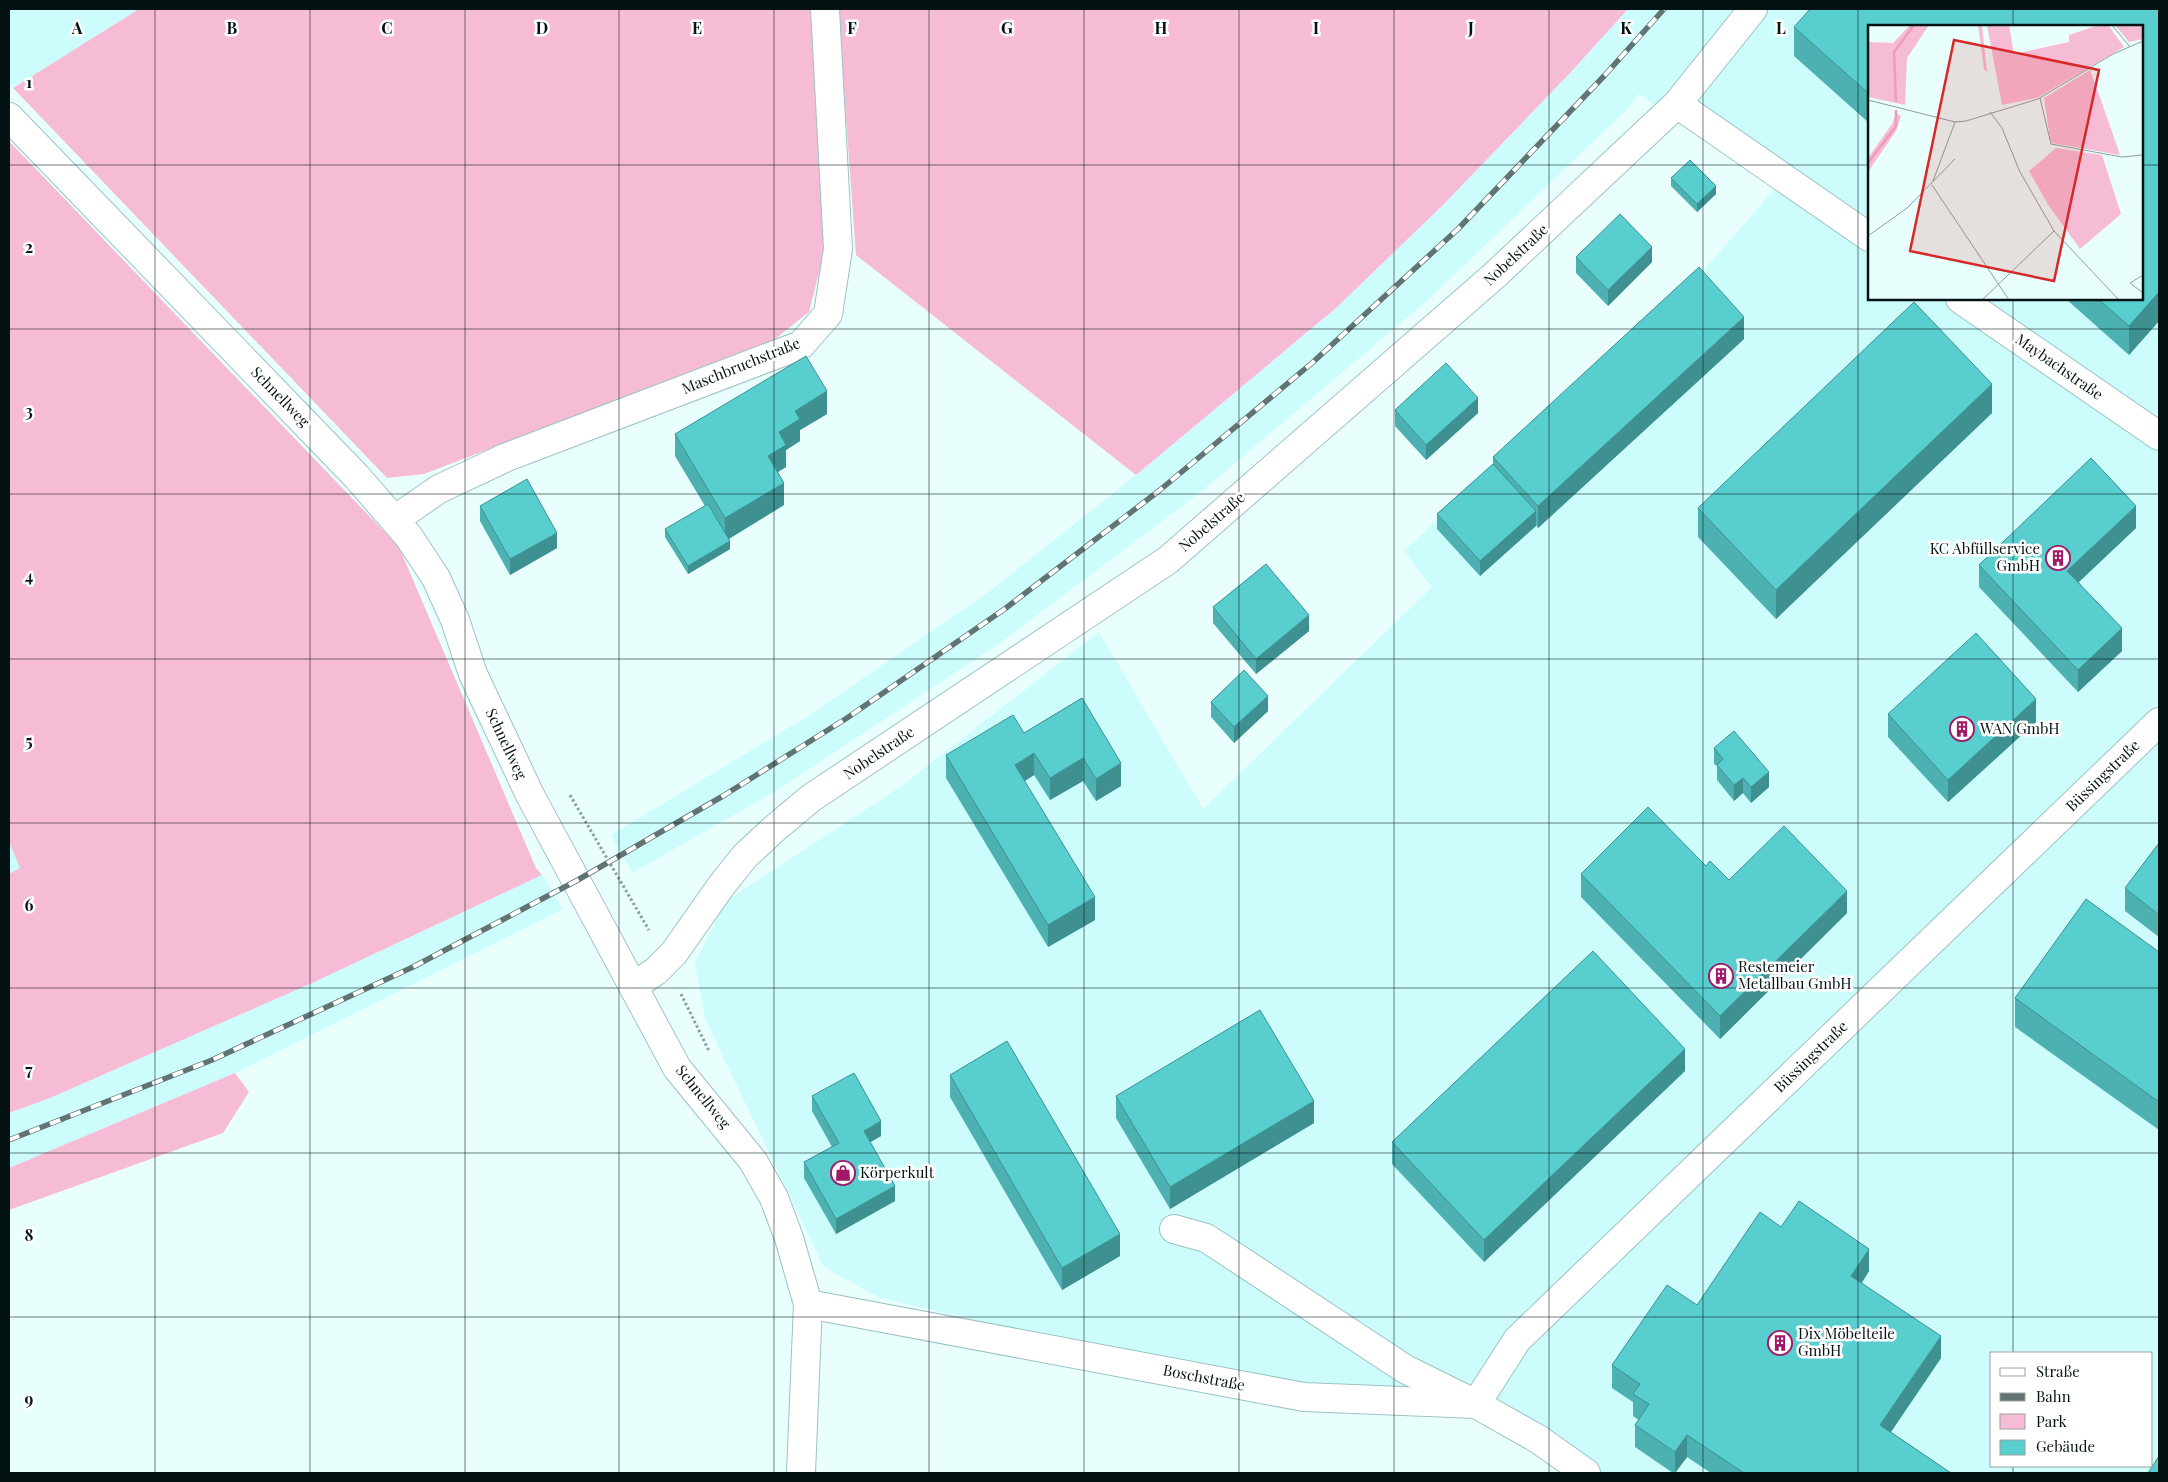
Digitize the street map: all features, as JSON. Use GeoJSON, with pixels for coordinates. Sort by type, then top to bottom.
{"type":"FeatureCollection","features":[{"type":"Feature","properties":{"kind":"street","name":"Maschbruchstraße"},"geometry":{"type":"LineString","coordinates":[[394,520],[439,489],[508,457],[801,345],[828,314],[838,249],[825,9]]}},
{"type":"Feature","properties":{"kind":"street","name":"Nobelstraße"},"geometry":{"type":"LineString","coordinates":[[634,986],[656,971],[674,953],[727,878],[745,856],[811,798],[1168,560],[1495,275],[1677,104],[1753,9]]}},
{"type":"Feature","properties":{"kind":"street"},"geometry":{"type":"LineString","coordinates":[[1677,104],[1868,236]]}},
{"type":"Feature","properties":{"kind":"street","name":"Schnellweg"},"geometry":{"type":"LineString","coordinates":[[9,117],[357,477],[409,537],[436,578],[455,620],[473,674],[558,849],[678,1068],[724,1122],[753,1161],[774,1198],[786,1230],[808,1304],[801,1473]]}},
{"type":"Feature","properties":{"kind":"street","name":"Maybachstraße"},"geometry":{"type":"LineString","coordinates":[[1961,300],[2159,436]]}},
{"type":"Feature","properties":{"kind":"street","name":"Büssingstraße"},"geometry":{"type":"LineString","coordinates":[[1476,1404],[1517,1340],[2159,722]]}},
{"type":"Feature","properties":{"kind":"street"},"geometry":{"type":"LineString","coordinates":[[1174,1229],[1191,1233],[1213,1242],[1405,1369],[1476,1404]]}},
{"type":"Feature","properties":{"kind":"street","name":"Boschstraße"},"geometry":{"type":"LineString","coordinates":[[808,1304],[1304,1397],[1476,1404],[1538,1439],[1586,1473]]}},
{"type":"Feature","properties":{"kind":"shaded area"},"geometry":{"type":"Polygon","coordinates":[[[9,9],[139,9],[13,88],[9,83],[9,9]]]}},
{"type":"Feature","properties":{"kind":"shaded area"},"geometry":{"type":"Polygon","coordinates":[[[1628,9],[2159,9],[2159,1473],[1590,1473],[1478,1402],[1317,1391],[1152,1360],[880,1298],[824,1267],[705,1019],[695,963],[726,901],[900,787],[1099,632],[1203,809],[1432,587],[1404,551],[1702,272],[1775,189],[1639,94],[1625,111],[1429,299],[1203,490],[994,647],[776,791],[632,873],[611,835],[808,716],[990,591],[1136,475],[1336,308],[1442,206],[1570,73],[1628,9]]]}},
{"type":"Feature","properties":{"kind":"shaded area"},"geometry":{"type":"Polygon","coordinates":[[[9,842],[21,868],[9,874],[9,842]]]}},
{"type":"Feature","properties":{"kind":"shaded area"},"geometry":{"type":"Polygon","coordinates":[[[542,875],[563,909],[235,1073],[9,1168],[9,1113],[50,1098],[310,984],[542,875]]]}},
{"type":"Feature","properties":{"kind":"green space"},"geometry":{"type":"Polygon","coordinates":[[[139,9],[812,9],[824,253],[809,312],[774,340],[424,474],[387,478],[13,88],[139,9]]]}},
{"type":"Feature","properties":{"kind":"green space"},"geometry":{"type":"Polygon","coordinates":[[[838,9],[1628,9],[1570,73],[1442,206],[1336,308],[1136,475],[856,255],[838,9]]]}},
{"type":"Feature","properties":{"kind":"green space"},"geometry":{"type":"Polygon","coordinates":[[[9,141],[399,547],[536,868],[542,875],[310,984],[50,1098],[9,1113],[9,874],[20,868],[9,842],[9,141]]]}},
{"type":"Feature","properties":{"kind":"green space"},"geometry":{"type":"Polygon","coordinates":[[[235,1073],[249,1092],[223,1133],[9,1210],[9,1168],[235,1073]]]}},
{"type":"Feature","properties":{"kind":"building"},"geometry":{"type":"Polygon","coordinates":[[[1810,9],[2159,9],[2159,292],[2129,326],[2099,300],[2143,300],[2143,25],[1868,25],[1868,93],[1794,27],[1810,9]]]}},
{"type":"Feature","properties":{"kind":"building"},"geometry":{"type":"Polygon","coordinates":[[[1690,160],[1716,186],[1697,204],[1671,178],[1690,160]]]}},
{"type":"Feature","properties":{"kind":"building"},"geometry":{"type":"Polygon","coordinates":[[[1620,214],[1652,247],[1608,290],[1576,257],[1620,214]]]}},
{"type":"Feature","properties":{"kind":"building"},"geometry":{"type":"Polygon","coordinates":[[[1699,267],[1744,317],[1538,506],[1493,457],[1699,267]]]}},
{"type":"Feature","properties":{"kind":"building"},"geometry":{"type":"Polygon","coordinates":[[[1914,302],[1992,384],[1776,590],[1698,508],[1914,302]]]}},
{"type":"Feature","properties":{"kind":"building"},"geometry":{"type":"Polygon","coordinates":[[[806,356],[827,391],[795,411],[800,419],[779,432],[786,445],[768,456],[784,483],[725,518],[675,434],[806,356]]]}},
{"type":"Feature","properties":{"kind":"building"},"geometry":{"type":"Polygon","coordinates":[[[1446,363],[1478,398],[1426,445],[1395,410],[1446,363]]]}},
{"type":"Feature","properties":{"kind":"building","name":"KC Abfüllservice GmbH"},"geometry":{"type":"Polygon","coordinates":[[[2091,458],[2136,506],[2067,571],[2122,628],[2078,670],[1979,565],[2091,458]]]}},
{"type":"Feature","properties":{"kind":"building"},"geometry":{"type":"Polygon","coordinates":[[[1493,464],[1536,511],[1480,561],[1437,514],[1493,464]]]}},
{"type":"Feature","properties":{"kind":"building"},"geometry":{"type":"Polygon","coordinates":[[[527,479],[557,533],[510,559],[480,506],[527,479]]]}},
{"type":"Feature","properties":{"kind":"building"},"geometry":{"type":"Polygon","coordinates":[[[708,504],[730,541],[688,566],[665,529],[708,504]]]}},
{"type":"Feature","properties":{"kind":"building"},"geometry":{"type":"Polygon","coordinates":[[[1266,564],[1309,615],[1256,659],[1213,607],[1266,564]]]}},
{"type":"Feature","properties":{"kind":"building","name":"WAN GmbH"},"geometry":{"type":"Polygon","coordinates":[[[1976,633],[2036,699],[1948,780],[1888,714],[1976,633]]]}},
{"type":"Feature","properties":{"kind":"building"},"geometry":{"type":"Polygon","coordinates":[[[1244,670],[1268,696],[1234,727],[1211,702],[1244,670]]]}},
{"type":"Feature","properties":{"kind":"building"},"geometry":{"type":"Polygon","coordinates":[[[1082,698],[1121,763],[1096,779],[1083,758],[1050,778],[1034,753],[1015,765],[1095,897],[1048,925],[946,755],[1013,715],[1024,733],[1082,698]]]}},
{"type":"Feature","properties":{"kind":"building"},"geometry":{"type":"Polygon","coordinates":[[[1734,731],[1769,772],[1751,787],[1743,778],[1734,785],[1717,765],[1723,759],[1714,748],[1734,731]]]}},
{"type":"Feature","properties":{"kind":"building","name":"Restemeier Metallbau GmbH"},"geometry":{"type":"Polygon","coordinates":[[[1648,807],[1706,866],[1710,861],[1729,880],[1784,826],[1847,891],[1720,1016],[1581,874],[1648,807]]]}},
{"type":"Feature","properties":{"kind":"building"},"geometry":{"type":"Polygon","coordinates":[[[2159,843],[2159,915],[2125,888],[2159,843]]]}},
{"type":"Feature","properties":{"kind":"building"},"geometry":{"type":"Polygon","coordinates":[[[2086,899],[2159,952],[2159,1102],[2015,998],[2086,899]]]}},
{"type":"Feature","properties":{"kind":"building"},"geometry":{"type":"Polygon","coordinates":[[[1593,951],[1685,1049],[1484,1240],[1392,1142],[1593,951]]]}},
{"type":"Feature","properties":{"kind":"building"},"geometry":{"type":"Polygon","coordinates":[[[1260,1010],[1314,1101],[1170,1187],[1116,1096],[1260,1010]]]}},
{"type":"Feature","properties":{"kind":"building"},"geometry":{"type":"Polygon","coordinates":[[[1007,1041],[1120,1234],[1062,1268],[950,1075],[1007,1041]]]}},
{"type":"Feature","properties":{"kind":"building"},"geometry":{"type":"Polygon","coordinates":[[[854,1073],[881,1121],[864,1131],[895,1186],[836,1219],[804,1162],[839,1143],[812,1096],[854,1073]]]}},
{"type":"Feature","properties":{"kind":"building","name":"Dix Möbelteile GmbH"},"geometry":{"type":"Polygon","coordinates":[[[1799,1201],[1869,1249],[1851,1276],[1941,1336],[1880,1425],[1951,1473],[1744,1473],[1687,1435],[1675,1452],[1635,1425],[1649,1404],[1633,1394],[1640,1384],[1612,1365],[1667,1285],[1697,1305],[1760,1212],[1781,1227],[1799,1201]]]}},
{"type":"Feature","properties":{"kind":"building"},"geometry":{"type":"Polygon","coordinates":[[[2159,1456],[2159,1473],[2148,1473],[2159,1456]]]}},
{"type":"Feature","properties":{"kind":"railway"},"geometry":{"type":"LineString","coordinates":[[9,1140],[212,1060],[413,967],[576,881],[723,796],[847,718],[1006,608],[1160,490],[1312,363],[1458,229],[1605,75],[1664,9]]}},
{"type":"Feature","properties":{"kind":"place","name":"KC Abfüllservice GmbH"},"geometry":{"type":"Point","coordinates":[2058,558]}},
{"type":"Feature","properties":{"kind":"place","name":"WAN GmbH"},"geometry":{"type":"Point","coordinates":[1962,729]}},
{"type":"Feature","properties":{"kind":"place","name":"Restemeier Metallbau GmbH"},"geometry":{"type":"Point","coordinates":[1721,976]}},
{"type":"Feature","properties":{"kind":"place","name":"Körperkult"},"geometry":{"type":"Point","coordinates":[843,1173]}},
{"type":"Feature","properties":{"kind":"place","name":"Dix Möbelteile GmbH"},"geometry":{"type":"Point","coordinates":[1780,1343]}}]}
